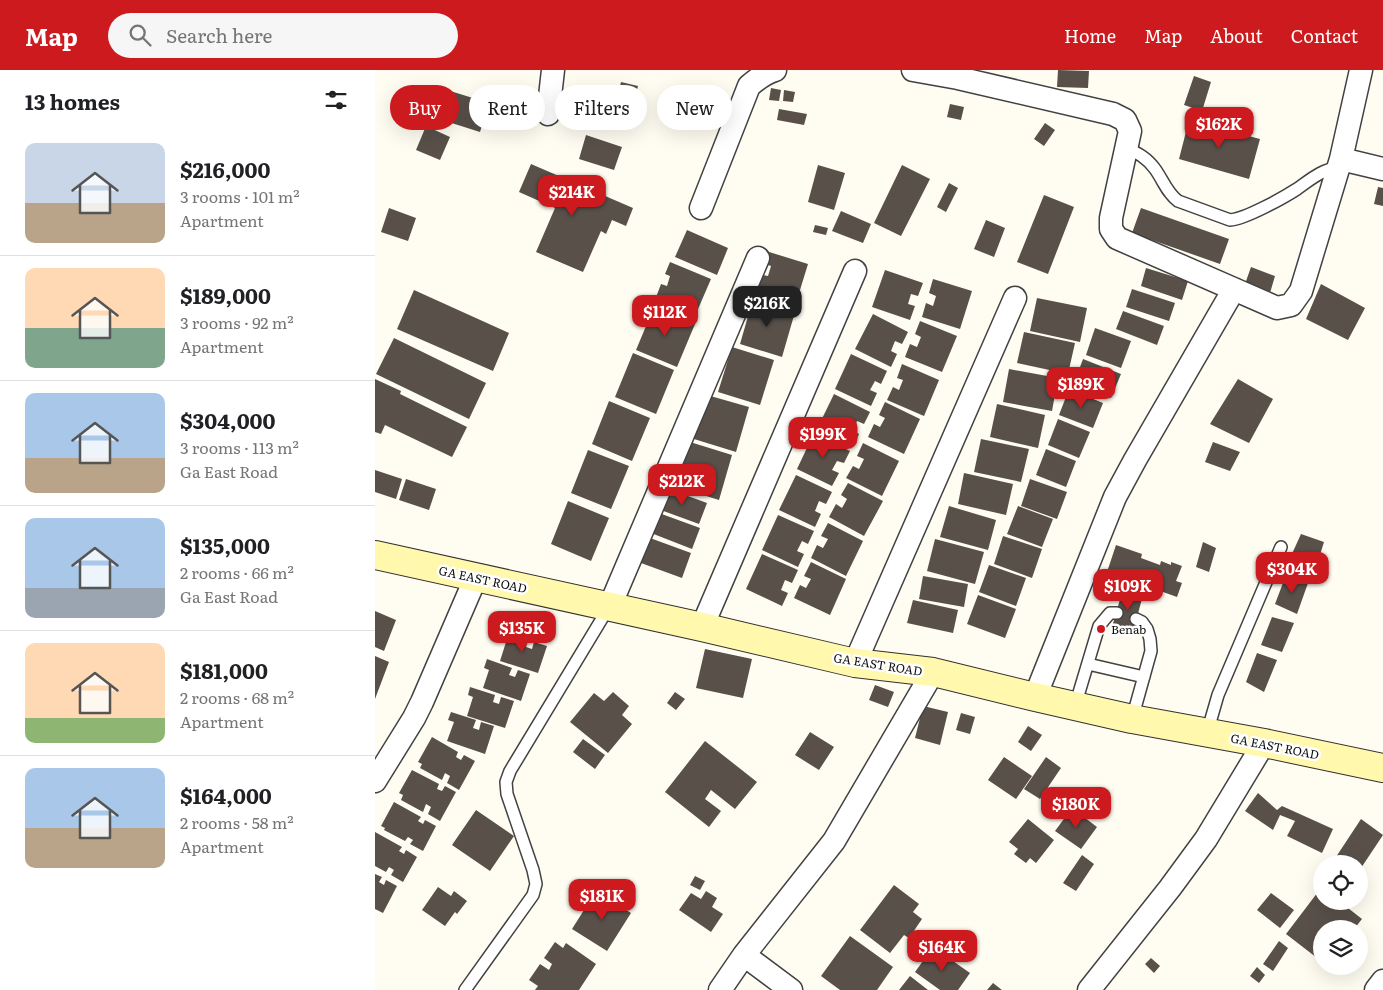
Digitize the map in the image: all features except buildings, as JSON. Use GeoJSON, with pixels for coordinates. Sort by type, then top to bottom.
{"type":"FeatureCollection","features":[{"type":"Feature","properties":{"kind":"street"},"geometry":{"type":"LineString","coordinates":[[548,114],[553,70]]}},
{"type":"Feature","properties":{"kind":"street"},"geometry":{"type":"LineString","coordinates":[[701,208],[749,86],[775,70]]}},
{"type":"Feature","properties":{"kind":"street"},"geometry":{"type":"LineString","coordinates":[[913,70],[949,73],[1113,114],[1125,120],[1130,131],[1111,218],[1111,229],[1117,238],[1277,308],[1291,305],[1301,291],[1339,164],[1361,70]]}},
{"type":"Feature","properties":{"kind":"street"},"geometry":{"type":"LineString","coordinates":[[1339,164],[1383,169]]}},
{"type":"Feature","properties":{"kind":"street"},"geometry":{"type":"LineString","coordinates":[[610,606],[758,258]]}},
{"type":"Feature","properties":{"kind":"street"},"geometry":{"type":"LineString","coordinates":[[703,627],[855,271]]}},
{"type":"Feature","properties":{"kind":"street"},"geometry":{"type":"LineString","coordinates":[[1035,698],[1115,497],[1234,289]]}},
{"type":"Feature","properties":{"kind":"street"},"geometry":{"type":"LineString","coordinates":[[855,663],[1015,298]]}},
{"type":"Feature","properties":{"kind":"street","name":"GA EAST ROAD"},"geometry":{"type":"LineString","coordinates":[[375,555],[610,606],[855,663],[933,672],[1035,698],[1132,719],[1264,743],[1383,768]]}},
{"type":"Feature","properties":{"kind":"street"},"geometry":{"type":"LineString","coordinates":[[375,781],[422,702],[476,578]]}},
{"type":"Feature","properties":{"kind":"street"},"geometry":{"type":"LineString","coordinates":[[720,990],[833,841],[933,672]]}},
{"type":"Feature","properties":{"kind":"street"},"geometry":{"type":"LineString","coordinates":[[1089,990],[1170,888],[1206,838],[1264,743]]}},
{"type":"Feature","properties":{"kind":"street"},"geometry":{"type":"LineString","coordinates":[[745,956],[791,990]]}},
{"type":"Feature","properties":{"kind":"street"},"geometry":{"type":"LineString","coordinates":[[1376,990],[1383,981]]}},
{"type":"Feature","properties":{"kind":"lane"},"geometry":{"type":"LineString","coordinates":[[1126,148],[1140,154],[1155,168],[1177,202],[1230,220],[1237,219],[1264,207],[1339,164]]}},
{"type":"Feature","properties":{"kind":"lane"},"geometry":{"type":"LineString","coordinates":[[1207,733],[1218,695],[1281,547]]}},
{"type":"Feature","properties":{"kind":"lane"},"geometry":{"type":"LineString","coordinates":[[465,990],[533,895],[536,884],[507,794],[506,782],[510,771],[610,606]]}},
{"type":"Feature","properties":{"kind":"lane"},"geometry":{"type":"LineString","coordinates":[[1075,706],[1099,626],[1110,613],[1117,613]]}},
{"type":"Feature","properties":{"kind":"lane"},"geometry":{"type":"LineString","coordinates":[[1132,719],[1151,651],[1147,629],[1142,622],[1136,619]]}},
{"type":"Feature","properties":{"kind":"lane"},"geometry":{"type":"LineString","coordinates":[[1088,664],[1144,677]]}},
{"type":"Feature","properties":{"kind":"place","name":"Benab"},"geometry":{"type":"Point","coordinates":[1101,629]}}]}
